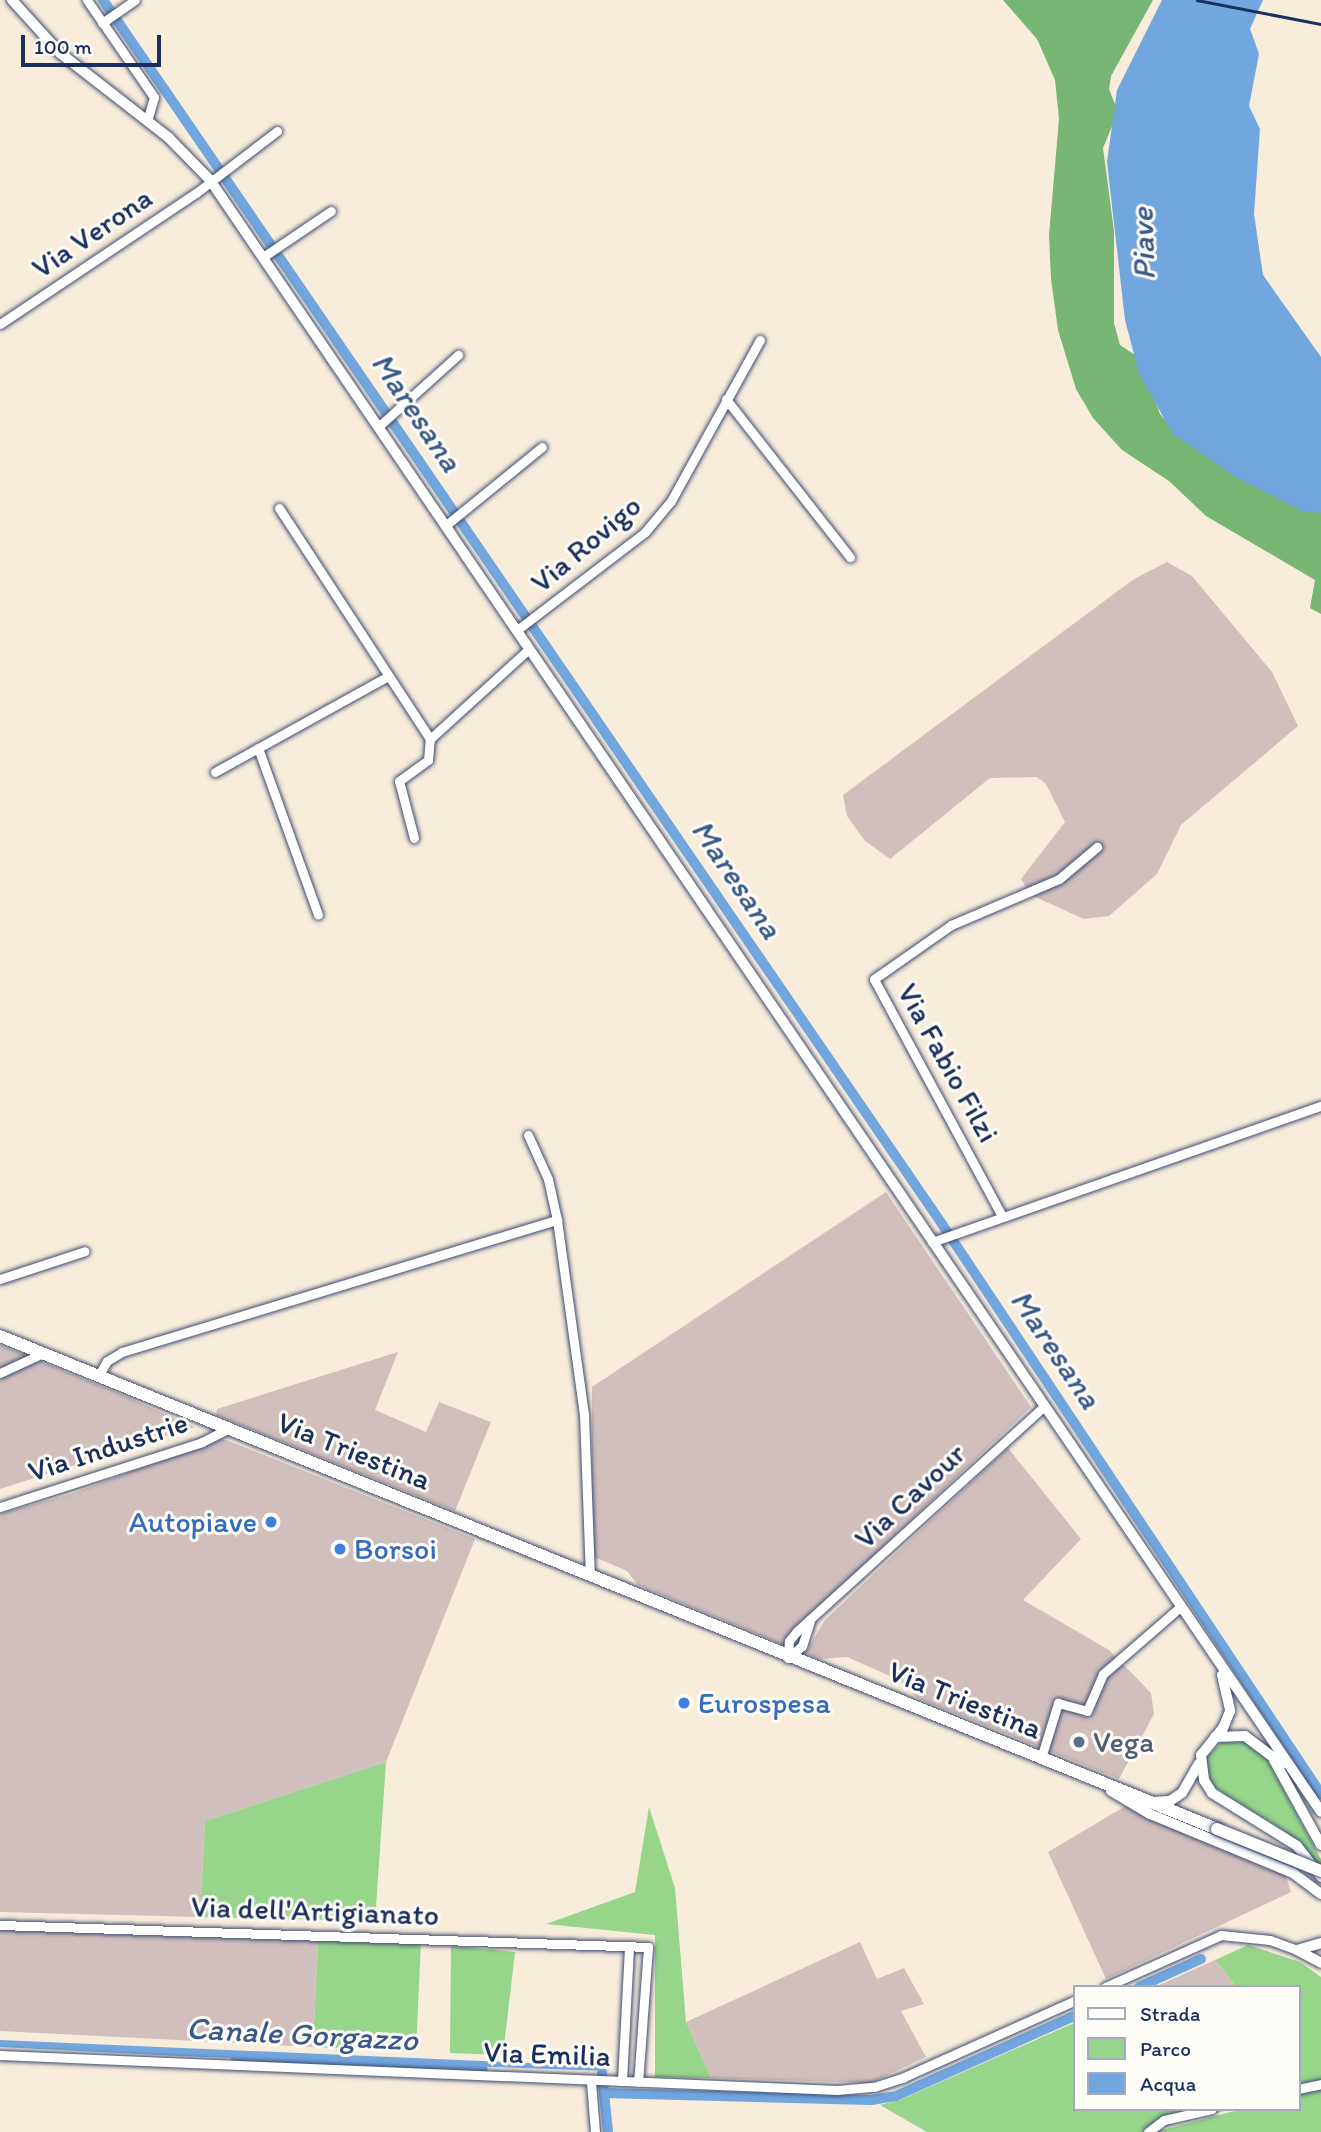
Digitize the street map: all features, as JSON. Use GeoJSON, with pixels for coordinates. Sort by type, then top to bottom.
{"type":"FeatureCollection","features":[{"type":"Feature","properties":{"kind":"main road","name":"Via Triestina"},"geometry":{"type":"LineString","coordinates":[[0,1336],[788,1658],[1321,1871]]}},
{"type":"Feature","properties":{"kind":"street"},"geometry":{"type":"LineString","coordinates":[[12,0],[60,53],[184,150],[212,179],[519,629],[529,649],[935,1241],[1180,1607],[1269,1748],[1321,1845]]}},
{"type":"Feature","properties":{"kind":"street"},"geometry":{"type":"LineString","coordinates":[[87,0],[105,21],[154,97],[147,121]]}},
{"type":"Feature","properties":{"kind":"street"},"geometry":{"type":"LineString","coordinates":[[105,21],[126,9],[135,0]]}},
{"type":"Feature","properties":{"kind":"street","name":"Via Verona"},"geometry":{"type":"LineString","coordinates":[[0,324],[212,179],[277,131]]}},
{"type":"Feature","properties":{"kind":"street"},"geometry":{"type":"LineString","coordinates":[[265,255],[331,211]]}},
{"type":"Feature","properties":{"kind":"street","name":"Via Rovigo"},"geometry":{"type":"LineString","coordinates":[[519,629],[645,532],[676,492],[760,340]]}},
{"type":"Feature","properties":{"kind":"street"},"geometry":{"type":"LineString","coordinates":[[381,426],[458,355]]}},
{"type":"Feature","properties":{"kind":"street"},"geometry":{"type":"LineString","coordinates":[[726,399],[850,557]]}},
{"type":"Feature","properties":{"kind":"street"},"geometry":{"type":"LineString","coordinates":[[447,524],[542,447]]}},
{"type":"Feature","properties":{"kind":"street"},"geometry":{"type":"LineString","coordinates":[[279,508],[430,739],[428,760],[399,781],[414,838]]}},
{"type":"Feature","properties":{"kind":"street"},"geometry":{"type":"LineString","coordinates":[[430,739],[529,649]]}},
{"type":"Feature","properties":{"kind":"street"},"geometry":{"type":"LineString","coordinates":[[215,772],[388,676]]}},
{"type":"Feature","properties":{"kind":"street"},"geometry":{"type":"LineString","coordinates":[[258,748],[318,915]]}},
{"type":"Feature","properties":{"kind":"street","name":"Via Fabio Filzi"},"geometry":{"type":"LineString","coordinates":[[1002,1216],[874,979],[951,925],[1059,879],[1097,847]]}},
{"type":"Feature","properties":{"kind":"street"},"geometry":{"type":"LineString","coordinates":[[935,1241],[1321,1106]]}},
{"type":"Feature","properties":{"kind":"street"},"geometry":{"type":"LineString","coordinates":[[528,1135],[548,1179],[557,1220],[584,1415],[590,1576]]}},
{"type":"Feature","properties":{"kind":"street"},"geometry":{"type":"LineString","coordinates":[[98,1377],[107,1361],[122,1352],[557,1220]]}},
{"type":"Feature","properties":{"kind":"street"},"geometry":{"type":"LineString","coordinates":[[0,1279],[85,1251]]}},
{"type":"Feature","properties":{"kind":"street"},"geometry":{"type":"LineString","coordinates":[[0,1373],[43,1353]]}},
{"type":"Feature","properties":{"kind":"street","name":"Via Cavour"},"geometry":{"type":"LineString","coordinates":[[788,1658],[802,1646],[810,1622],[1044,1406]]}},
{"type":"Feature","properties":{"kind":"street","name":"Via Industrie"},"geometry":{"type":"LineString","coordinates":[[0,1507],[202,1442],[229,1428]]}},
{"type":"Feature","properties":{"kind":"street"},"geometry":{"type":"LineString","coordinates":[[1041,1758],[1058,1703],[1087,1711],[1103,1675],[1180,1607]]}},
{"type":"Feature","properties":{"kind":"street"},"geometry":{"type":"LineString","coordinates":[[1152,1802],[1170,1801],[1182,1793],[1230,1711],[1220,1669]]}},
{"type":"Feature","properties":{"kind":"street"},"geometry":{"type":"LineString","coordinates":[[1216,1737],[1236,1733],[1269,1748],[1321,1812]]}},
{"type":"Feature","properties":{"kind":"street"},"geometry":{"type":"LineString","coordinates":[[1269,1748],[1321,1821]]}},
{"type":"Feature","properties":{"kind":"street"},"geometry":{"type":"LineString","coordinates":[[1200,1760],[1212,1793],[1286,1837],[1321,1877]]}},
{"type":"Feature","properties":{"kind":"street"},"geometry":{"type":"LineString","coordinates":[[1081,1774],[1150,1814],[1293,1873],[1321,1894]]}},
{"type":"Feature","properties":{"kind":"street","name":"Via dell'Artigianato"},"geometry":{"type":"LineString","coordinates":[[0,1925],[629,1946]]}},
{"type":"Feature","properties":{"kind":"street"},"geometry":{"type":"LineString","coordinates":[[1109,1985],[1221,1935],[1269,1940],[1321,1963]]}},
{"type":"Feature","properties":{"kind":"street"},"geometry":{"type":"LineString","coordinates":[[1297,1951],[1321,1943]]}},
{"type":"Feature","properties":{"kind":"street"},"geometry":{"type":"LineString","coordinates":[[622,2081],[629,1946],[648,1948],[638,2082]]}},
{"type":"Feature","properties":{"kind":"street","name":"Via Emilia"},"geometry":{"type":"LineString","coordinates":[[0,2055],[600,2082],[874,2087],[1072,2002]]}},
{"type":"Feature","properties":{"kind":"street"},"geometry":{"type":"LineString","coordinates":[[595,2132],[600,2082]]}},
{"type":"Feature","properties":{"kind":"street"},"geometry":{"type":"LineString","coordinates":[[1300,2089],[1321,2084]]}},
{"type":"Feature","properties":{"kind":"street"},"geometry":{"type":"LineString","coordinates":[[1148,2132],[1157,2123],[1204,2111]]}},
{"type":"Feature","properties":{"kind":"shaded area"},"geometry":{"type":"Polygon","coordinates":[[[1167,562],[1192,576],[1272,672],[1298,726],[1181,825],[1157,874],[1109,916],[1084,919],[1031,895],[1021,879],[1065,822],[1046,784],[1037,777],[990,778],[890,859],[865,841],[847,816],[843,795],[1134,579],[1167,562]]]}},
{"type":"Feature","properties":{"kind":"shaded area"},"geometry":{"type":"Polygon","coordinates":[[[886,1192],[1031,1407],[816,1610],[792,1648],[638,1585],[627,1571],[592,1556],[592,1387],[886,1192]]]}},
{"type":"Feature","properties":{"kind":"shaded area"},"geometry":{"type":"Polygon","coordinates":[[[0,1345],[123,1395],[194,1427],[0,1489],[0,1345]]]}},
{"type":"Feature","properties":{"kind":"shaded area"},"geometry":{"type":"Polygon","coordinates":[[[398,1352],[375,1410],[426,1432],[439,1402],[491,1422],[455,1511],[216,1415],[217,1409],[398,1352]]]}},
{"type":"Feature","properties":{"kind":"shaded area"},"geometry":{"type":"Polygon","coordinates":[[[221,1438],[475,1539],[386,1762],[205,1821],[200,1917],[0,1912],[0,1514],[71,1494],[221,1438]]]}},
{"type":"Feature","properties":{"kind":"shaded area"},"geometry":{"type":"Polygon","coordinates":[[[1008,1448],[1081,1539],[1023,1600],[1109,1650],[1151,1693],[1154,1714],[1119,1779],[917,1698],[899,1680],[847,1657],[820,1659],[805,1653],[825,1620],[1008,1448]]]}},
{"type":"Feature","properties":{"kind":"shaded area"},"geometry":{"type":"Polygon","coordinates":[[[1129,1804],[1282,1865],[1291,1892],[1106,1979],[1048,1852],[1129,1804]]]}},
{"type":"Feature","properties":{"kind":"shaded area"},"geometry":{"type":"Polygon","coordinates":[[[0,1930],[318,1941],[313,2047],[0,2031],[0,1930]]]}},
{"type":"Feature","properties":{"kind":"shaded area"},"geometry":{"type":"Polygon","coordinates":[[[860,1942],[877,1979],[904,1968],[924,2004],[901,2011],[926,2057],[871,2083],[711,2078],[686,2022],[860,1942]]]}},
{"type":"Feature","properties":{"kind":"shaded area"},"geometry":{"type":"Polygon","coordinates":[[[1215,1960],[1235,1985],[1159,1985],[1215,1960]]]}},
{"type":"Feature","properties":{"kind":"green space"},"geometry":{"type":"Polygon","coordinates":[[[1003,0],[1153,0],[1111,76],[1109,89],[1118,112],[1103,148],[1114,231],[1114,323],[1120,345],[1135,355],[1145,372],[1160,414],[1177,433],[1321,505],[1321,614],[1310,608],[1315,580],[1206,516],[1169,481],[1122,450],[1093,418],[1076,389],[1058,330],[1051,279],[1049,235],[1059,119],[1055,80],[1037,39],[1003,0]]]}},
{"type":"Feature","properties":{"kind":"green space"},"geometry":{"type":"Polygon","coordinates":[[[1226,1738],[1239,1738],[1266,1757],[1321,1859],[1321,1867],[1285,1831],[1209,1784],[1206,1758],[1226,1738]]]}},
{"type":"Feature","properties":{"kind":"green space"},"geometry":{"type":"Polygon","coordinates":[[[386,1762],[375,1921],[200,1917],[205,1821],[386,1762]]]}},
{"type":"Feature","properties":{"kind":"green space"},"geometry":{"type":"Polygon","coordinates":[[[649,1807],[675,1888],[686,2022],[711,2078],[655,2077],[655,1935],[546,1924],[635,1892],[649,1807]]]}},
{"type":"Feature","properties":{"kind":"green space"},"geometry":{"type":"Polygon","coordinates":[[[318,1941],[421,1941],[416,2052],[313,2047],[318,1941]]]}},
{"type":"Feature","properties":{"kind":"green space"},"geometry":{"type":"Polygon","coordinates":[[[1248,1945],[1300,1962],[1321,1977],[1321,2132],[1155,2132],[1234,2111],[1300,2111],[1300,1985],[1235,1985],[1215,1960],[1248,1945]]]}},
{"type":"Feature","properties":{"kind":"green space"},"geometry":{"type":"Polygon","coordinates":[[[451,1946],[515,1952],[503,2055],[450,2053],[451,1946]]]}},
{"type":"Feature","properties":{"kind":"green space"},"geometry":{"type":"Polygon","coordinates":[[[1072,2024],[1072,2111],[1225,2111],[1157,2126],[1153,2132],[927,2132],[880,2105],[900,2100],[1072,2024]]]}},
{"type":"Feature","properties":{"kind":"water","name":"Piave"},"geometry":{"type":"Polygon","coordinates":[[[1162,0],[1263,0],[1250,29],[1259,54],[1249,106],[1260,129],[1254,214],[1263,275],[1321,357],[1321,513],[1302,511],[1234,476],[1172,433],[1139,373],[1125,320],[1107,162],[1117,90],[1162,0]]]}},
{"type":"Feature","properties":{"kind":"water"},"geometry":{"type":"Polygon","coordinates":[[[0,2040],[598,2066],[609,2071],[0,2047],[0,2040]]]}},
{"type":"Feature","properties":{"kind":"waterway","name":"Maresana"},"geometry":{"type":"LineString","coordinates":[[103,0],[942,1224],[1321,1794]]}},
{"type":"Feature","properties":{"kind":"waterway"},"geometry":{"type":"LineString","coordinates":[[1143,1985],[1201,1959]]}},
{"type":"Feature","properties":{"kind":"waterway"},"geometry":{"type":"LineString","coordinates":[[604,2093],[871,2100],[896,2096],[1072,2017]]}},
{"type":"Feature","properties":{"kind":"waterway","name":"Canale Gorgazzo"},"geometry":{"type":"LineString","coordinates":[[236,2058],[483,2069]]}},
{"type":"Feature","properties":{"kind":"waterway"},"geometry":{"type":"LineString","coordinates":[[602,2073],[608,2132]]}},
{"type":"Feature","properties":{"kind":"railway"},"geometry":{"type":"LineString","coordinates":[[1197,0],[1321,24]]}},
{"type":"Feature","properties":{"kind":"place","name":"Autopiave"},"geometry":{"type":"Point","coordinates":[271,1522]}},
{"type":"Feature","properties":{"kind":"place","name":"Borsoi"},"geometry":{"type":"Point","coordinates":[340,1549]}},
{"type":"Feature","properties":{"kind":"place","name":"Eurospesa"},"geometry":{"type":"Point","coordinates":[684,1703]}},
{"type":"Feature","properties":{"kind":"place","name":"Vega"},"geometry":{"type":"Point","coordinates":[1079,1742]}}]}
